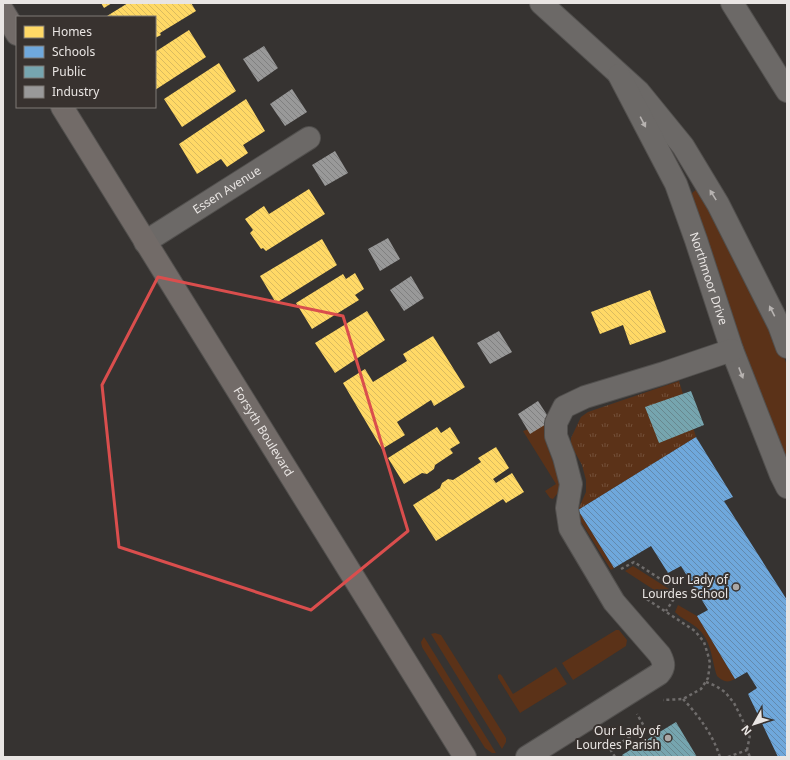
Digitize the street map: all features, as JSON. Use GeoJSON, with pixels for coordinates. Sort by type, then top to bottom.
{"type":"FeatureCollection","features":[{"type":"Feature","properties":{"kind":"main road"},"geometry":{"type":"LineString","coordinates":[[3,11],[16,32]]}},
{"type":"Feature","properties":{"kind":"main road","name":"Forsyth Boulevard"},"geometry":{"type":"LineString","coordinates":[[63,108],[465,757]]}},
{"type":"Feature","properties":{"kind":"street","name":"Northmoor Drive"},"geometry":{"type":"LineString","coordinates":[[541,3],[639,92],[683,146],[718,204],[779,325],[787,347]]}},
{"type":"Feature","properties":{"kind":"street"},"geometry":{"type":"LineString","coordinates":[[732,3],[787,91]]}},
{"type":"Feature","properties":{"kind":"street","name":"Northmoor Drive"},"geometry":{"type":"LineString","coordinates":[[619,75],[676,184],[732,350],[787,487]]}},
{"type":"Feature","properties":{"kind":"street","name":"Essen Avenue"},"geometry":{"type":"LineString","coordinates":[[145,242],[309,138]]}},
{"type":"Feature","properties":{"kind":"street"},"geometry":{"type":"LineString","coordinates":[[527,757],[659,674],[663,669],[664,663],[660,655],[614,602],[570,528],[568,508],[571,484],[564,457],[556,436],[556,423],[564,407],[585,398],[664,374],[732,350]]}},
{"type":"Feature","properties":{"kind":"path"},"geometry":{"type":"LineString","coordinates":[[620,570],[634,562],[679,591],[666,611],[636,592]]}},
{"type":"Feature","properties":{"kind":"path"},"geometry":{"type":"LineString","coordinates":[[706,682],[725,692],[734,703],[750,735],[747,750],[750,757]]}},
{"type":"Feature","properties":{"kind":"path"},"geometry":{"type":"LineString","coordinates":[[683,699],[709,732],[716,744],[720,757]]}},
{"type":"Feature","properties":{"kind":"path"},"geometry":{"type":"LineString","coordinates":[[728,757],[747,750]]}},
{"type":"Feature","properties":{"kind":"highlighted area"},"geometry":{"type":"Polygon","coordinates":[[[158,277],[343,316],[408,531],[311,610],[119,547],[102,385],[158,277]]]}},
{"type":"Feature","properties":{"kind":"green space"},"geometry":{"type":"Polygon","coordinates":[[[698,188],[779,341],[787,366],[787,463],[726,305],[691,194],[698,188]]]}},
{"type":"Feature","properties":{"kind":"green space"},"geometry":{"type":"Polygon","coordinates":[[[679,381],[696,437],[578,510],[586,492],[586,480],[582,465],[571,445],[571,438],[581,417],[588,412],[679,381]]]}},
{"type":"Feature","properties":{"kind":"green space"},"geometry":{"type":"Polygon","coordinates":[[[544,424],[547,425],[545,437],[546,443],[561,483],[561,489],[553,499],[550,498],[545,491],[556,484],[523,431],[544,424]]]}},
{"type":"Feature","properties":{"kind":"green space"},"geometry":{"type":"Polygon","coordinates":[[[578,510],[614,568],[611,570],[578,517],[578,510]]]}},
{"type":"Feature","properties":{"kind":"green space"},"geometry":{"type":"Polygon","coordinates":[[[633,566],[669,589],[665,597],[625,571],[633,566]]]}},
{"type":"Feature","properties":{"kind":"green space"},"geometry":{"type":"Polygon","coordinates":[[[678,605],[697,616],[735,679],[726,681],[721,680],[717,676],[708,643],[696,627],[675,612],[678,605]]]}},
{"type":"Feature","properties":{"kind":"green space"},"geometry":{"type":"Polygon","coordinates":[[[616,630],[619,630],[627,640],[626,646],[573,680],[562,663],[616,630]]]}},
{"type":"Feature","properties":{"kind":"green space"},"geometry":{"type":"Polygon","coordinates":[[[435,633],[441,635],[506,738],[506,742],[502,749],[431,634],[435,633]]]}},
{"type":"Feature","properties":{"kind":"green space"},"geometry":{"type":"Polygon","coordinates":[[[424,637],[496,753],[492,753],[485,748],[422,647],[421,642],[424,637]]]}},
{"type":"Feature","properties":{"kind":"green space"},"geometry":{"type":"Polygon","coordinates":[[[556,667],[567,684],[520,713],[498,678],[498,675],[500,674],[513,694],[556,667]]]}},
{"type":"Feature","properties":{"kind":"building: Homes"},"geometry":{"type":"Polygon","coordinates":[[[101,3],[112,3],[104,8],[101,3]]]}},
{"type":"Feature","properties":{"kind":"building: Homes"},"geometry":{"type":"Polygon","coordinates":[[[128,3],[191,3],[196,11],[160,33],[161,35],[156,38],[156,16],[107,16],[128,3]]]}},
{"type":"Feature","properties":{"kind":"building: Homes"},"geometry":{"type":"Polygon","coordinates":[[[189,30],[206,57],[156,89],[156,51],[189,30]]]}},
{"type":"Feature","properties":{"kind":"building: Homes"},"geometry":{"type":"Polygon","coordinates":[[[219,63],[236,91],[182,127],[164,99],[219,63]]]}},
{"type":"Feature","properties":{"kind":"building: Homes"},"geometry":{"type":"Polygon","coordinates":[[[246,99],[265,131],[243,145],[248,153],[227,167],[221,159],[197,174],[179,144],[246,99]]]}},
{"type":"Feature","properties":{"kind":"building: Homes"},"geometry":{"type":"Polygon","coordinates":[[[309,189],[325,214],[266,251],[263,248],[261,249],[250,233],[253,230],[245,219],[264,206],[269,214],[309,189]]]}},
{"type":"Feature","properties":{"kind":"building: Homes"},"geometry":{"type":"Polygon","coordinates":[[[322,239],[337,265],[276,303],[260,276],[322,239]]]}},
{"type":"Feature","properties":{"kind":"building: Homes"},"geometry":{"type":"Polygon","coordinates":[[[355,273],[364,289],[355,295],[359,300],[312,329],[296,303],[343,274],[346,279],[355,273]]]}},
{"type":"Feature","properties":{"kind":"building: Homes"},"geometry":{"type":"Polygon","coordinates":[[[650,290],[666,332],[630,345],[623,325],[600,334],[591,312],[650,290]]]}},
{"type":"Feature","properties":{"kind":"building: Homes"},"geometry":{"type":"Polygon","coordinates":[[[367,311],[385,340],[335,373],[315,343],[367,311]]]}},
{"type":"Feature","properties":{"kind":"building: Homes"},"geometry":{"type":"Polygon","coordinates":[[[433,336],[465,387],[434,406],[431,400],[397,422],[405,435],[382,449],[343,383],[365,369],[373,382],[407,361],[403,354],[433,336]]]}},
{"type":"Feature","properties":{"kind":"building: Homes"},"geometry":{"type":"Polygon","coordinates":[[[437,427],[441,433],[450,427],[460,443],[450,449],[453,453],[435,465],[434,469],[427,474],[422,473],[404,484],[388,458],[437,427]]]}},
{"type":"Feature","properties":{"kind":"building: Homes"},"geometry":{"type":"Polygon","coordinates":[[[496,447],[509,468],[493,479],[496,483],[512,473],[524,492],[506,503],[503,499],[436,541],[413,505],[440,488],[442,483],[448,479],[453,480],[481,462],[478,458],[496,447]]]}},
{"type":"Feature","properties":{"kind":"building: Schools","name":"Our Lady of Lourdes School"},"geometry":{"type":"Polygon","coordinates":[[[696,437],[733,497],[724,501],[787,600],[787,757],[778,757],[748,694],[757,688],[747,672],[735,679],[697,616],[708,610],[681,566],[668,573],[651,546],[614,568],[578,510],[696,437]]]}},
{"type":"Feature","properties":{"kind":"building: Public"},"geometry":{"type":"Polygon","coordinates":[[[691,391],[704,425],[659,443],[645,407],[691,391]]]}},
{"type":"Feature","properties":{"kind":"building: Public","name":"Our Lady of Lourdes Parish"},"geometry":{"type":"Polygon","coordinates":[[[676,722],[697,757],[624,757],[622,755],[676,722]]]}},
{"type":"Feature","properties":{"kind":"building: Industry"},"geometry":{"type":"Polygon","coordinates":[[[264,46],[278,68],[258,82],[243,59],[264,46]]]}},
{"type":"Feature","properties":{"kind":"building: Industry"},"geometry":{"type":"Polygon","coordinates":[[[292,89],[307,112],[285,126],[270,104],[292,89]]]}},
{"type":"Feature","properties":{"kind":"building: Industry"},"geometry":{"type":"Polygon","coordinates":[[[335,151],[348,173],[325,186],[312,165],[335,151]]]}},
{"type":"Feature","properties":{"kind":"building: Industry"},"geometry":{"type":"Polygon","coordinates":[[[388,238],[400,259],[380,271],[368,249],[388,238]]]}},
{"type":"Feature","properties":{"kind":"building: Industry"},"geometry":{"type":"Polygon","coordinates":[[[411,276],[424,298],[404,311],[390,290],[411,276]]]}},
{"type":"Feature","properties":{"kind":"building: Industry"},"geometry":{"type":"Polygon","coordinates":[[[499,331],[512,352],[490,364],[477,343],[499,331]]]}},
{"type":"Feature","properties":{"kind":"building: Industry"},"geometry":{"type":"Polygon","coordinates":[[[538,401],[551,421],[530,434],[518,414],[538,401]]]}},
{"type":"Feature","properties":{"kind":"place","name":"Our Lady of Lourdes School"},"geometry":{"type":"Point","coordinates":[736,587]}},
{"type":"Feature","properties":{"kind":"place","name":"Our Lady of Lourdes Parish"},"geometry":{"type":"Point","coordinates":[668,738]}}]}
